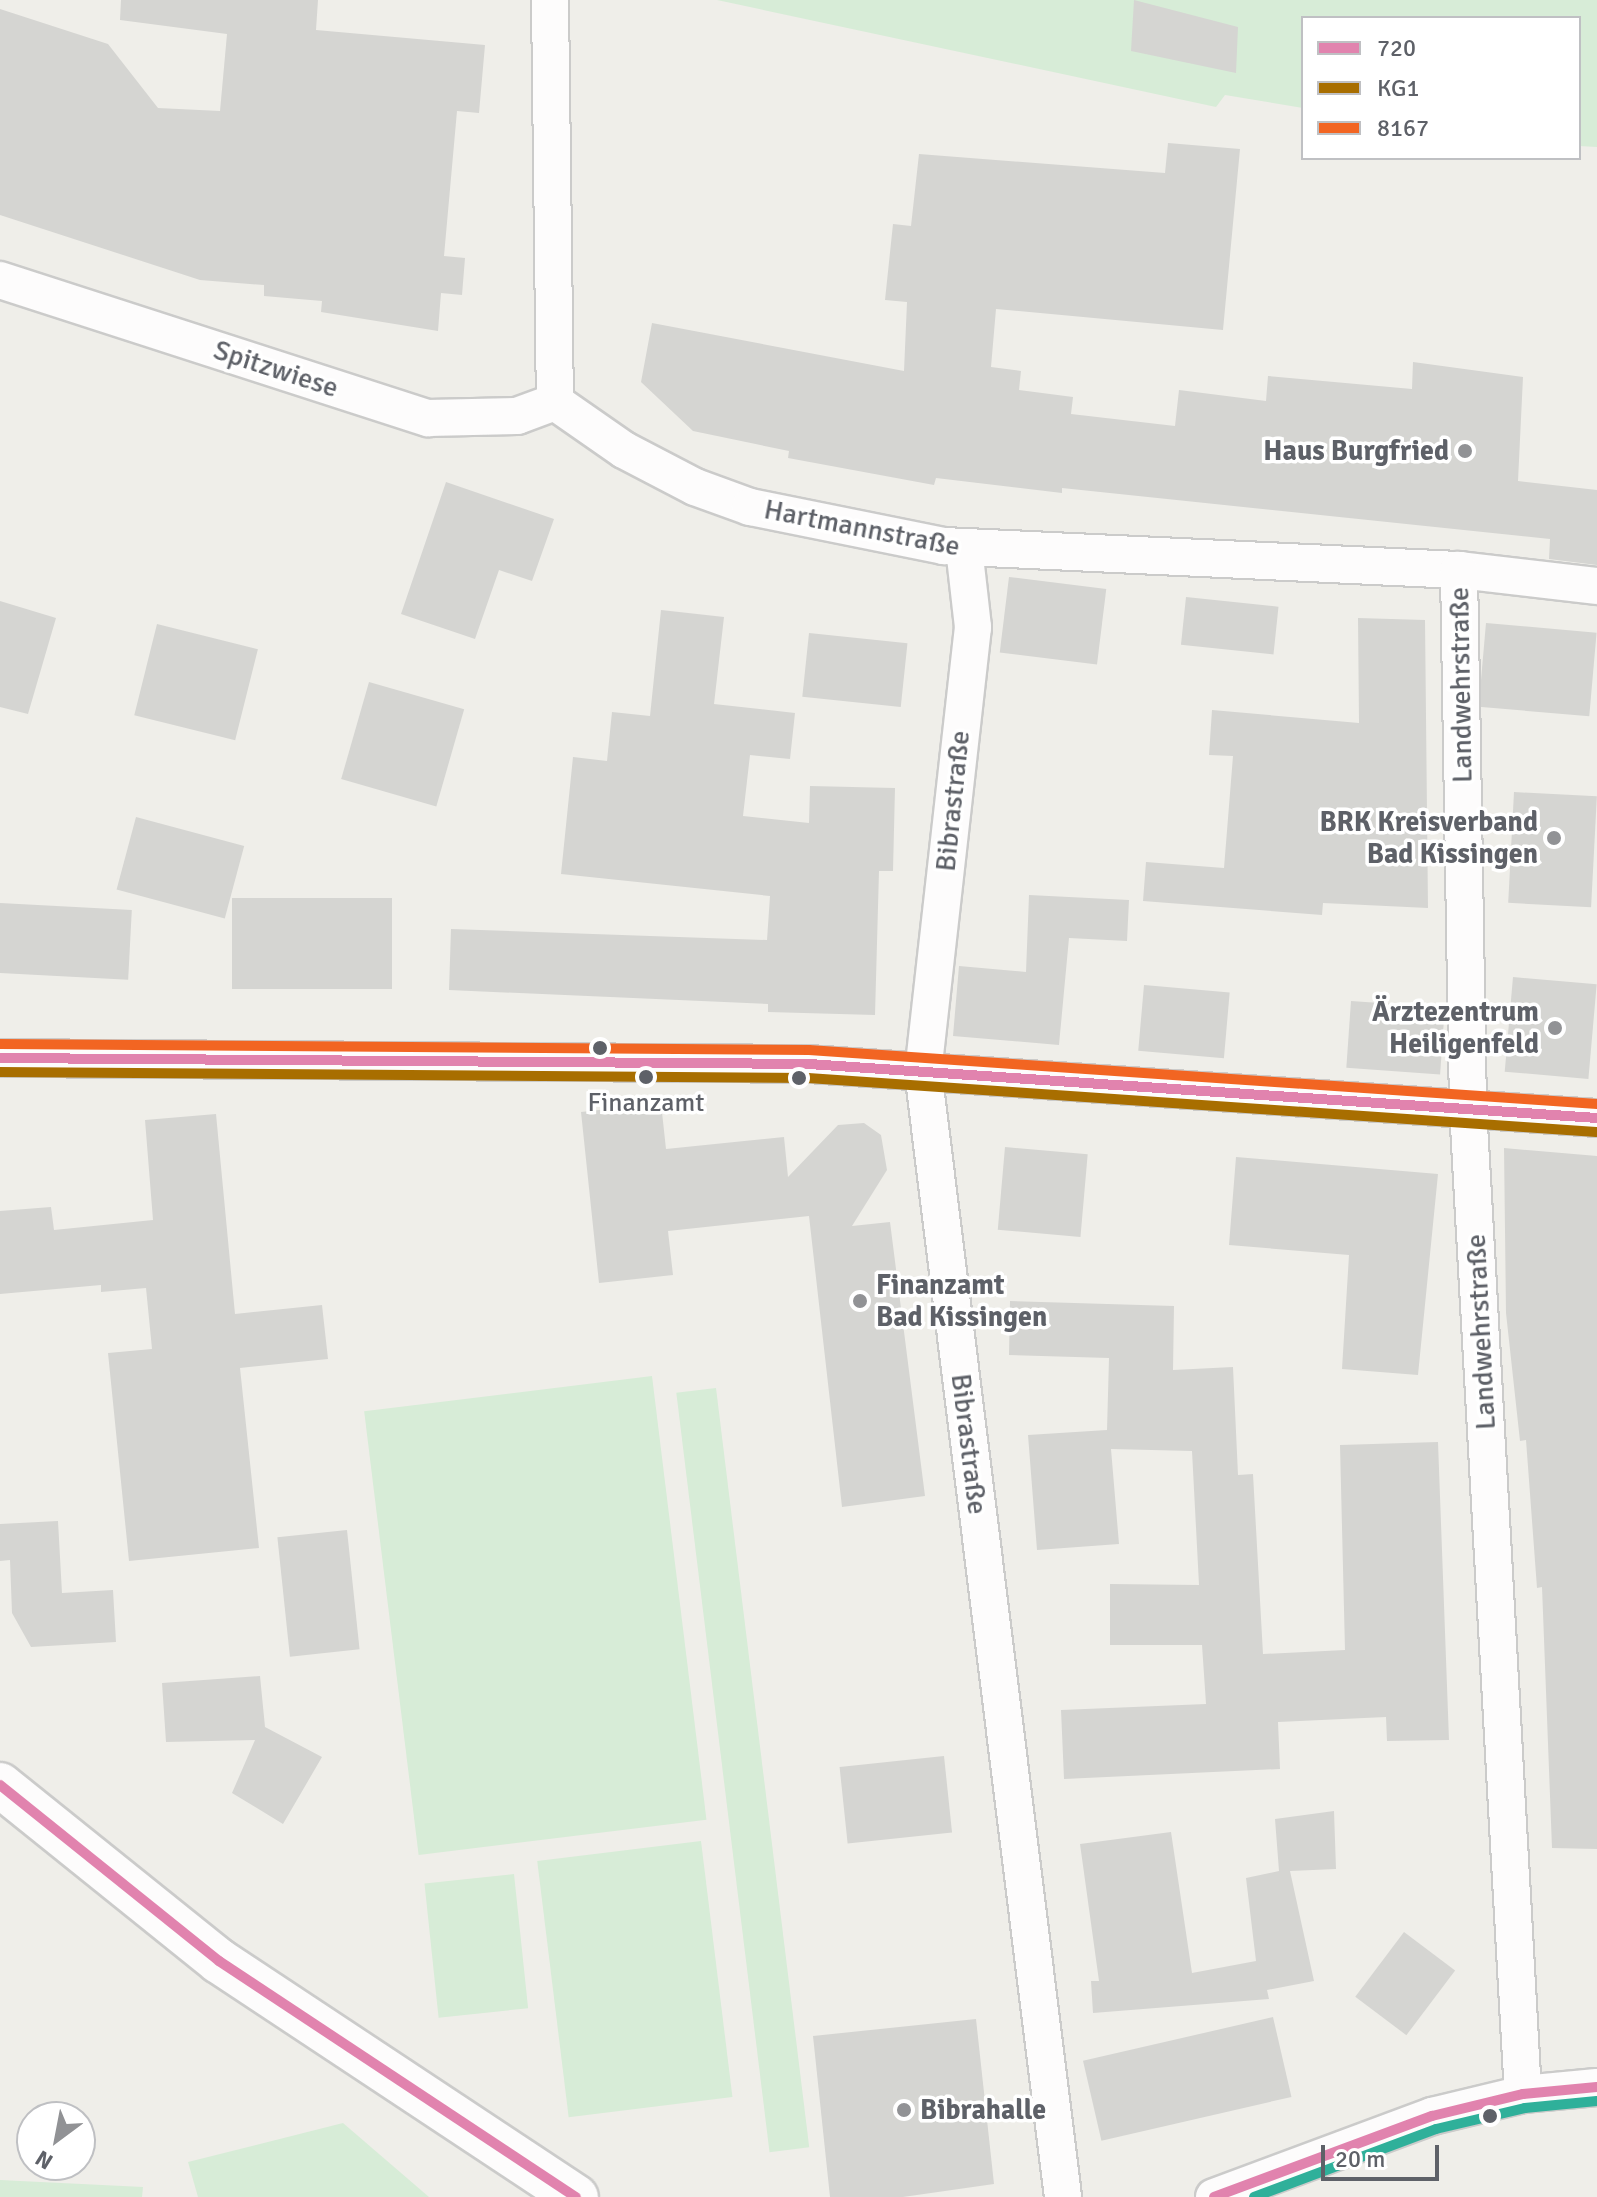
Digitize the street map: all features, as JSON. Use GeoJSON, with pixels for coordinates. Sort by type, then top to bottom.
{"type":"FeatureCollection","features":[{"type":"Feature","properties":{"kind":"main road"},"geometry":{"type":"LineString","coordinates":[[0,1785],[219,1961],[572,2195]]}},
{"type":"Feature","properties":{"kind":"street"},"geometry":{"type":"LineString","coordinates":[[550,0],[555,402]]}},
{"type":"Feature","properties":{"kind":"street","name":"Spitzwiese"},"geometry":{"type":"LineString","coordinates":[[0,280],[428,418],[517,416],[555,402]]}},
{"type":"Feature","properties":{"kind":"street","name":"Hartmannstraße"},"geometry":{"type":"LineString","coordinates":[[555,402],[624,450],[695,487],[812,522],[964,548],[1459,570],[1597,586]]}},
{"type":"Feature","properties":{"kind":"street","name":"Bibrastraße"},"geometry":{"type":"LineString","coordinates":[[964,548],[973,627],[923,1071],[1063,2197]]}},
{"type":"Feature","properties":{"kind":"street","name":"Landwehrstraße"},"geometry":{"type":"LineString","coordinates":[[1459,570],[1468,1107],[1523,2094]]}},
{"type":"Feature","properties":{"kind":"street"},"geometry":{"type":"LineString","coordinates":[[0,1058],[414,1064],[613,1059],[923,1071],[1597,1118]]}},
{"type":"Feature","properties":{"kind":"street"},"geometry":{"type":"LineString","coordinates":[[1214,2197],[1432,2116],[1523,2094],[1596,2086]]}},
{"type":"Feature","properties":{"kind":"green space"},"geometry":{"type":"Polygon","coordinates":[[[717,0],[1597,0],[1597,147],[1581,146],[1581,16],[1301,16],[1301,108],[1225,95],[1216,107],[717,0]]]}},
{"type":"Feature","properties":{"kind":"green space"},"geometry":{"type":"Polygon","coordinates":[[[652,1376],[706,1820],[419,1855],[364,1411],[652,1376]]]}},
{"type":"Feature","properties":{"kind":"green space"},"geometry":{"type":"Polygon","coordinates":[[[716,1388],[809,2147],[770,2152],[676,1393],[716,1388]]]}},
{"type":"Feature","properties":{"kind":"green space"},"geometry":{"type":"Polygon","coordinates":[[[701,1841],[732,2097],[569,2117],[537,1861],[701,1841]]]}},
{"type":"Feature","properties":{"kind":"green space"},"geometry":{"type":"Polygon","coordinates":[[[514,1874],[528,2008],[439,2018],[424,1883],[514,1874]]]}},
{"type":"Feature","properties":{"kind":"green space"},"geometry":{"type":"Polygon","coordinates":[[[343,2123],[429,2197],[198,2197],[188,2162],[343,2123]]]}},
{"type":"Feature","properties":{"kind":"green space"},"geometry":{"type":"Polygon","coordinates":[[[0,2180],[143,2187],[142,2197],[0,2197],[0,2180]]]}},
{"type":"Feature","properties":{"kind":"building"},"geometry":{"type":"Polygon","coordinates":[[[121,0],[318,0],[316,30],[485,45],[479,113],[457,111],[444,256],[465,258],[462,295],[441,293],[438,331],[321,312],[322,301],[264,296],[264,285],[200,280],[0,215],[0,9],[108,44],[158,108],[220,111],[227,34],[120,20],[121,0]]]}},
{"type":"Feature","properties":{"kind":"building"},"geometry":{"type":"Polygon","coordinates":[[[1134,0],[1238,27],[1236,73],[1131,51],[1134,0]]]}},
{"type":"Feature","properties":{"kind":"building"},"geometry":{"type":"Polygon","coordinates":[[[1168,143],[1240,149],[1223,330],[996,309],[991,367],[1021,371],[1019,390],[1073,397],[1071,414],[1175,426],[1179,390],[1266,401],[1268,376],[1412,389],[1413,362],[1523,377],[1518,481],[1597,490],[1597,565],[1549,559],[1550,539],[1062,488],[1062,493],[936,478],[934,485],[788,458],[789,451],[693,431],[641,382],[652,323],[904,371],[907,302],[885,300],[893,224],[911,226],[919,154],[1165,173],[1168,143]]]}},
{"type":"Feature","properties":{"kind":"building"},"geometry":{"type":"Polygon","coordinates":[[[446,482],[554,519],[532,581],[499,570],[475,639],[401,614],[446,482]]]}},
{"type":"Feature","properties":{"kind":"building"},"geometry":{"type":"Polygon","coordinates":[[[1009,577],[1106,589],[1097,664],[1000,652],[1009,577]]]}},
{"type":"Feature","properties":{"kind":"building"},"geometry":{"type":"Polygon","coordinates":[[[1186,597],[1278,607],[1273,654],[1181,645],[1186,597]]]}},
{"type":"Feature","properties":{"kind":"building"},"geometry":{"type":"Polygon","coordinates":[[[0,601],[56,618],[28,714],[0,707],[0,601]]]}},
{"type":"Feature","properties":{"kind":"building"},"geometry":{"type":"Polygon","coordinates":[[[661,610],[724,617],[714,704],[795,713],[790,759],[750,755],[743,816],[809,823],[810,786],[895,788],[893,871],[879,871],[875,1015],[768,1012],[768,1004],[449,990],[451,929],[767,940],[770,896],[561,874],[573,757],[607,761],[612,712],[650,716],[661,610]]]}},
{"type":"Feature","properties":{"kind":"building"},"geometry":{"type":"Polygon","coordinates":[[[1358,618],[1425,620],[1428,908],[1323,903],[1322,915],[1143,901],[1146,862],[1224,868],[1233,756],[1209,755],[1212,710],[1359,723],[1358,618]]]}},
{"type":"Feature","properties":{"kind":"building"},"geometry":{"type":"Polygon","coordinates":[[[1486,623],[1597,633],[1589,716],[1479,707],[1486,623]]]}},
{"type":"Feature","properties":{"kind":"building"},"geometry":{"type":"Polygon","coordinates":[[[157,624],[258,649],[235,740],[134,715],[157,624]]]}},
{"type":"Feature","properties":{"kind":"building"},"geometry":{"type":"Polygon","coordinates":[[[809,633],[907,643],[901,707],[802,697],[809,633]]]}},
{"type":"Feature","properties":{"kind":"building"},"geometry":{"type":"Polygon","coordinates":[[[369,682],[464,709],[436,806],[341,779],[369,682]]]}},
{"type":"Feature","properties":{"kind":"building","name":"BRK Kreisverband Bad Kissingen"},"geometry":{"type":"Polygon","coordinates":[[[1514,792],[1597,796],[1591,907],[1508,903],[1514,792]]]}},
{"type":"Feature","properties":{"kind":"building"},"geometry":{"type":"Polygon","coordinates":[[[136,817],[244,846],[225,918],[117,889],[136,817]]]}},
{"type":"Feature","properties":{"kind":"building"},"geometry":{"type":"Polygon","coordinates":[[[1029,895],[1129,900],[1127,941],[1069,938],[1059,1045],[953,1036],[959,966],[1026,972],[1029,895]]]}},
{"type":"Feature","properties":{"kind":"building"},"geometry":{"type":"Polygon","coordinates":[[[232,898],[392,898],[392,989],[232,989],[232,898]]]}},
{"type":"Feature","properties":{"kind":"building"},"geometry":{"type":"Polygon","coordinates":[[[0,903],[132,910],[128,980],[0,973],[0,903]]]}},
{"type":"Feature","properties":{"kind":"building","name":"Ärztezentrum Heiligenfeld"},"geometry":{"type":"Polygon","coordinates":[[[1513,977],[1597,984],[1588,1079],[1505,1072],[1513,977]]]}},
{"type":"Feature","properties":{"kind":"building"},"geometry":{"type":"Polygon","coordinates":[[[1144,985],[1230,992],[1224,1058],[1138,1051],[1144,985]]]}},
{"type":"Feature","properties":{"kind":"building"},"geometry":{"type":"Polygon","coordinates":[[[1351,1001],[1445,1008],[1440,1074],[1346,1068],[1351,1001]]]}},
{"type":"Feature","properties":{"kind":"building","name":"Finanzamt Bad Kissingen"},"geometry":{"type":"Polygon","coordinates":[[[661,1103],[666,1149],[784,1137],[788,1177],[838,1125],[864,1123],[881,1135],[887,1170],[852,1226],[890,1222],[925,1496],[842,1507],[809,1216],[668,1231],[673,1275],[599,1283],[581,1112],[661,1103]]]}},
{"type":"Feature","properties":{"kind":"building"},"geometry":{"type":"Polygon","coordinates":[[[216,1114],[235,1314],[322,1305],[328,1359],[240,1368],[259,1548],[129,1561],[108,1353],[152,1349],[146,1288],[101,1292],[101,1285],[0,1294],[0,1211],[51,1207],[54,1230],[153,1220],[145,1120],[216,1114]]]}},
{"type":"Feature","properties":{"kind":"building"},"geometry":{"type":"Polygon","coordinates":[[[1005,1147],[1088,1154],[1080,1237],[998,1230],[1005,1147]]]}},
{"type":"Feature","properties":{"kind":"building"},"geometry":{"type":"Polygon","coordinates":[[[1504,1148],[1597,1156],[1597,1849],[1552,1848],[1542,1587],[1537,1588],[1526,1440],[1520,1441],[1506,1313],[1504,1148]]]}},
{"type":"Feature","properties":{"kind":"building"},"geometry":{"type":"Polygon","coordinates":[[[1236,1157],[1438,1174],[1418,1375],[1342,1369],[1349,1255],[1229,1245],[1236,1157]]]}},
{"type":"Feature","properties":{"kind":"building"},"geometry":{"type":"Polygon","coordinates":[[[1010,1301],[1174,1306],[1173,1370],[1233,1367],[1238,1475],[1253,1474],[1263,1654],[1345,1650],[1340,1445],[1438,1442],[1449,1740],[1387,1741],[1386,1717],[1278,1722],[1280,1769],[1064,1779],[1061,1710],[1206,1704],[1202,1645],[1110,1645],[1110,1584],[1199,1585],[1192,1451],[1111,1449],[1119,1544],[1037,1550],[1028,1435],[1107,1430],[1109,1358],[1009,1355],[1010,1301]]]}},
{"type":"Feature","properties":{"kind":"building"},"geometry":{"type":"Polygon","coordinates":[[[58,1521],[62,1593],[113,1590],[116,1642],[31,1647],[12,1613],[10,1560],[0,1561],[0,1524],[58,1521]]]}},
{"type":"Feature","properties":{"kind":"building"},"geometry":{"type":"Polygon","coordinates":[[[347,1530],[360,1649],[290,1657],[277,1537],[347,1530]]]}},
{"type":"Feature","properties":{"kind":"building"},"geometry":{"type":"Polygon","coordinates":[[[260,1676],[265,1727],[322,1757],[283,1824],[232,1793],[255,1740],[166,1742],[162,1683],[260,1676]]]}},
{"type":"Feature","properties":{"kind":"building"},"geometry":{"type":"Polygon","coordinates":[[[944,1756],[952,1833],[848,1844],[840,1767],[944,1756]]]}},
{"type":"Feature","properties":{"kind":"building"},"geometry":{"type":"Polygon","coordinates":[[[1334,1811],[1336,1869],[1290,1871],[1314,1981],[1267,1990],[1269,1999],[1093,2013],[1091,1981],[1099,1981],[1080,1844],[1171,1832],[1192,1973],[1256,1961],[1246,1878],[1279,1871],[1275,1819],[1334,1811]]]}},
{"type":"Feature","properties":{"kind":"building"},"geometry":{"type":"Polygon","coordinates":[[[1404,1932],[1455,1971],[1406,2035],[1355,1997],[1404,1932]]]}},
{"type":"Feature","properties":{"kind":"building"},"geometry":{"type":"Polygon","coordinates":[[[1273,2017],[1291,2097],[1101,2141],[1083,2061],[1273,2017]]]}},
{"type":"Feature","properties":{"kind":"building","name":"Bibrahalle"},"geometry":{"type":"Polygon","coordinates":[[[976,2019],[994,2184],[903,2197],[830,2197],[813,2036],[976,2019]]]}},
{"type":"Feature","properties":{"kind":"transit line","name":"8167"},"geometry":{"type":"LineString","coordinates":[[0,1044],[809,1050],[1597,1104]]}},
{"type":"Feature","properties":{"kind":"transit line","name":"720"},"geometry":{"type":"LineString","coordinates":[[0,1058],[809,1064],[1597,1118]]}},
{"type":"Feature","properties":{"kind":"transit line","name":"KG1"},"geometry":{"type":"LineString","coordinates":[[0,1072],[808,1078],[1596,1132]]}},
{"type":"Feature","properties":{"kind":"transit line","name":"720"},"geometry":{"type":"LineString","coordinates":[[0,1785],[219,1961],[576,2197]]}},
{"type":"Feature","properties":{"kind":"transit line","name":"720"},"geometry":{"type":"LineString","coordinates":[[1214,2197],[1432,2116],[1523,2094],[1597,2087]]}},
{"type":"Feature","properties":{"kind":"transit line"},"geometry":{"type":"LineString","coordinates":[[1254,2197],[1436,2129],[1525,2108],[1597,2101]]}},
{"type":"Feature","properties":{"kind":"place","name":"Haus Burgfried"},"geometry":{"type":"Point","coordinates":[1465,451]}},
{"type":"Feature","properties":{"kind":"place","name":"BRK Kreisverband Bad Kissingen"},"geometry":{"type":"Point","coordinates":[1554,838]}},
{"type":"Feature","properties":{"kind":"place","name":"Ärztezentrum Heiligenfeld"},"geometry":{"type":"Point","coordinates":[1555,1028]}},
{"type":"Feature","properties":{"kind":"place","name":"Finanzamt"},"geometry":{"type":"Point","coordinates":[646,1077]}},
{"type":"Feature","properties":{"kind":"place","name":"Finanzamt Bad Kissingen"},"geometry":{"type":"Point","coordinates":[860,1301]}},
{"type":"Feature","properties":{"kind":"place","name":"Bibrahalle"},"geometry":{"type":"Point","coordinates":[904,2110]}}]}
